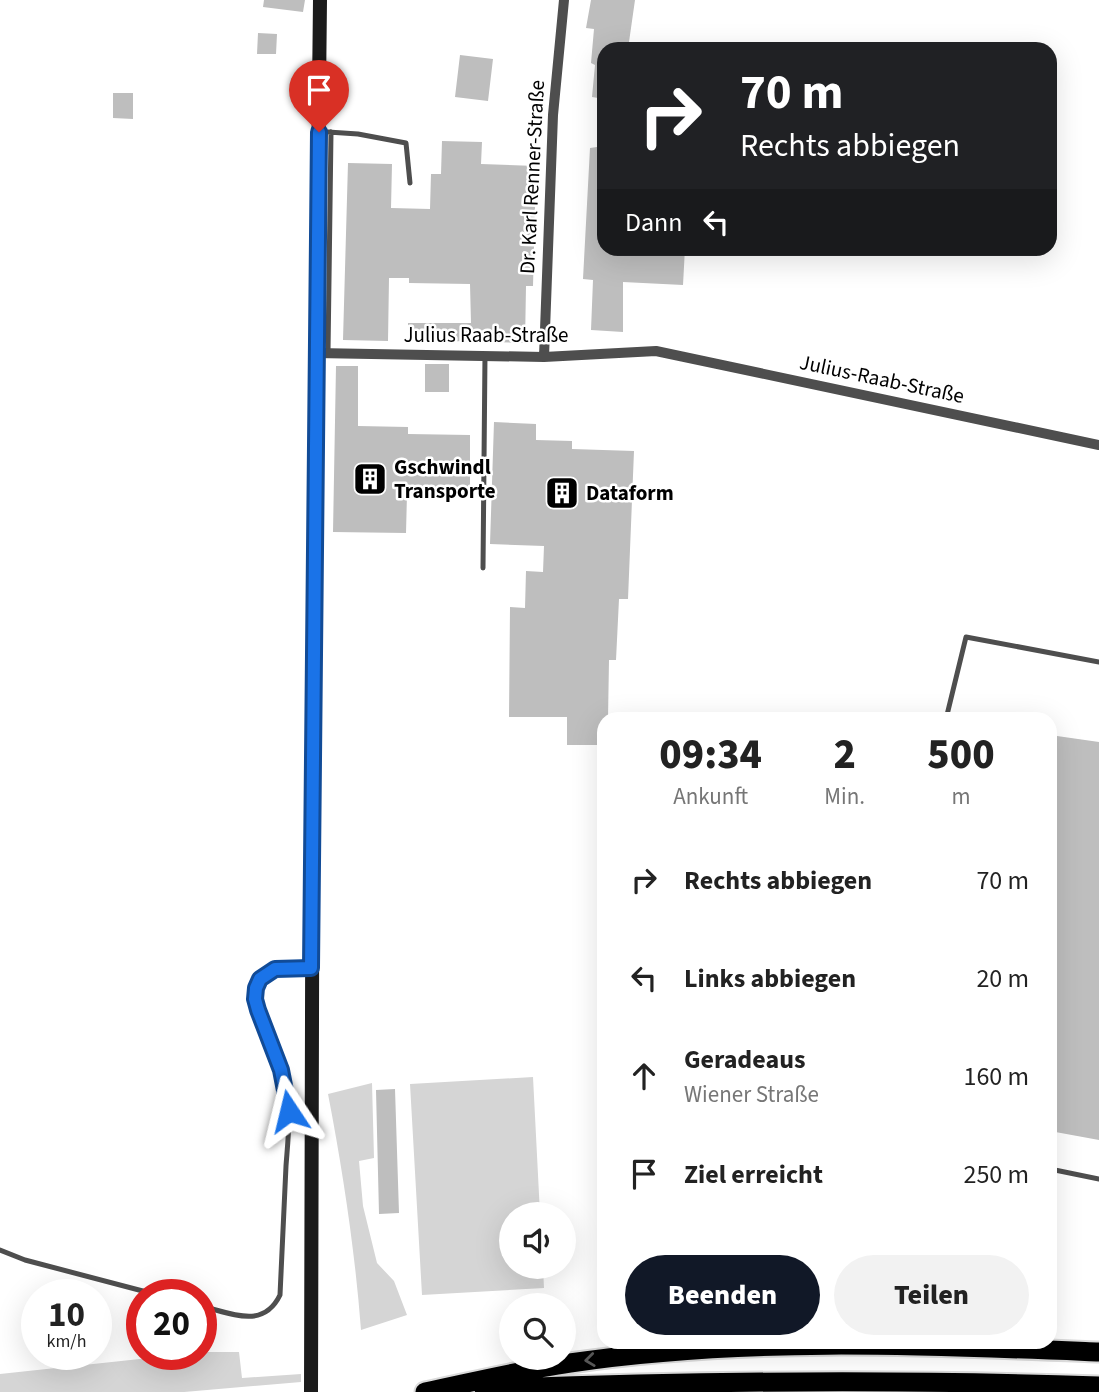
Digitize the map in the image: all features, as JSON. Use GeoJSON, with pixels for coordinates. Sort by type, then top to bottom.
{"type":"FeatureCollection","features":[{"type":"Feature","properties":{"kind":"highway"},"geometry":{"type":"LineString","coordinates":[[425,1392],[571,1363],[722,1349]]}},
{"type":"Feature","properties":{"kind":"highway"},"geometry":{"type":"LineString","coordinates":[[995,1349],[1099,1352]]}},
{"type":"Feature","properties":{"kind":"highway"},"geometry":{"type":"LineString","coordinates":[[440,1392],[733,1381],[1099,1386]]}},
{"type":"Feature","properties":{"kind":"street"},"geometry":{"type":"LineString","coordinates":[[311,1392],[313,643],[322,353],[325,132],[320,0]]}},
{"type":"Feature","properties":{"kind":"street","name":"Dr. Karl Renner-Straße"},"geometry":{"type":"LineString","coordinates":[[544,357],[553,115],[564,0]]}},
{"type":"Feature","properties":{"kind":"street","name":"Julius Raab-Straße"},"geometry":{"type":"LineString","coordinates":[[322,353],[544,357],[656,351]]}},
{"type":"Feature","properties":{"kind":"street","name":"Julius-Raab-Straße"},"geometry":{"type":"LineString","coordinates":[[656,351],[1099,445]]}},
{"type":"Feature","properties":{"kind":"lane"},"geometry":{"type":"LineString","coordinates":[[325,132],[358,134],[406,143],[410,183]]}},
{"type":"Feature","properties":{"kind":"lane"},"geometry":{"type":"LineString","coordinates":[[483,568],[485,355]]}},
{"type":"Feature","properties":{"kind":"lane"},"geometry":{"type":"LineString","coordinates":[[948,712],[965,636],[1099,662]]}},
{"type":"Feature","properties":{"kind":"lane"},"geometry":{"type":"LineString","coordinates":[[217,1309],[254,1317],[271,1310],[280,1295],[289,1111],[281,1070],[255,999],[256,988],[260,979],[275,969],[311,968]]}},
{"type":"Feature","properties":{"kind":"lane"},"geometry":{"type":"LineString","coordinates":[[1057,1170],[1099,1179]]}},
{"type":"Feature","properties":{"kind":"lane"},"geometry":{"type":"LineString","coordinates":[[0,1250],[25,1260],[126,1287]]}},
{"type":"Feature","properties":{"kind":"shaded area"},"geometry":{"type":"Polygon","coordinates":[[[533,1077],[539,1202],[499,1202],[499,1279],[544,1279],[544,1288],[422,1295],[410,1084],[533,1077]]]}},
{"type":"Feature","properties":{"kind":"shaded area"},"geometry":{"type":"Polygon","coordinates":[[[372,1083],[374,1158],[359,1161],[363,1206],[377,1263],[394,1281],[407,1315],[361,1330],[348,1212],[328,1094],[372,1083]]]}},
{"type":"Feature","properties":{"kind":"shaded area"},"geometry":{"type":"Polygon","coordinates":[[[217,1352],[239,1352],[242,1378],[301,1374],[301,1382],[184,1392],[0,1392],[0,1374],[37,1370],[112,1370],[112,1362],[126,1360],[126,1370],[217,1370],[217,1352]]]}},
{"type":"Feature","properties":{"kind":"building"},"geometry":{"type":"Polygon","coordinates":[[[264,0],[305,0],[303,12],[263,7],[264,0]]]}},
{"type":"Feature","properties":{"kind":"building"},"geometry":{"type":"Polygon","coordinates":[[[591,0],[635,0],[629,42],[597,42],[597,98],[592,97],[594,29],[586,28],[591,0]]]}},
{"type":"Feature","properties":{"kind":"building"},"geometry":{"type":"Polygon","coordinates":[[[258,33],[277,34],[276,54],[257,54],[258,33]]]}},
{"type":"Feature","properties":{"kind":"building"},"geometry":{"type":"Polygon","coordinates":[[[460,55],[493,59],[488,101],[455,97],[460,55]]]}},
{"type":"Feature","properties":{"kind":"building"},"geometry":{"type":"Polygon","coordinates":[[[113,93],[133,93],[133,119],[113,118],[113,93]]]}},
{"type":"Feature","properties":{"kind":"building"},"geometry":{"type":"Polygon","coordinates":[[[442,141],[482,142],[481,164],[536,166],[533,286],[526,286],[525,343],[408,340],[408,323],[471,323],[470,284],[409,283],[409,278],[389,278],[388,341],[343,340],[348,163],[392,164],[391,208],[430,209],[431,174],[441,174],[442,141]]]}},
{"type":"Feature","properties":{"kind":"building"},"geometry":{"type":"Polygon","coordinates":[[[597,147],[597,256],[685,256],[683,285],[623,282],[623,332],[591,330],[593,280],[583,279],[590,148],[597,147]]]}},
{"type":"Feature","properties":{"kind":"building"},"geometry":{"type":"Polygon","coordinates":[[[425,364],[449,364],[449,392],[425,392],[425,364]]]}},
{"type":"Feature","properties":{"kind":"building","name":"Gschwindl Transporte"},"geometry":{"type":"Polygon","coordinates":[[[336,366],[358,366],[358,426],[408,427],[408,434],[470,435],[470,494],[407,494],[406,533],[333,532],[336,366]]]}},
{"type":"Feature","properties":{"kind":"building"},"geometry":{"type":"Polygon","coordinates":[[[494,422],[536,424],[536,440],[572,441],[572,449],[634,451],[628,599],[619,599],[616,660],[609,660],[608,712],[597,712],[597,745],[567,745],[567,717],[509,717],[510,607],[525,608],[526,571],[543,572],[544,546],[490,544],[494,422]]]}},
{"type":"Feature","properties":{"kind":"building"},"geometry":{"type":"Polygon","coordinates":[[[1057,736],[1099,742],[1099,1140],[1057,1132],[1057,736]]]}},
{"type":"Feature","properties":{"kind":"building"},"geometry":{"type":"Polygon","coordinates":[[[395,1089],[399,1213],[379,1214],[376,1090],[395,1089]]]}},
{"type":"Feature","properties":{"kind":"place","name":"Gschwindl Transporte"},"geometry":{"type":"Point","coordinates":[370,479]}},
{"type":"Feature","properties":{"kind":"place","name":"Dataform"},"geometry":{"type":"Point","coordinates":[562,493]}},
{"type":"Feature","properties":{"kind":"route"},"geometry":{"type":"LineString","coordinates":[[289,1111],[281,1070],[255,999],[260,979],[267,973],[285,967],[311,968],[319,132]]}}]}
